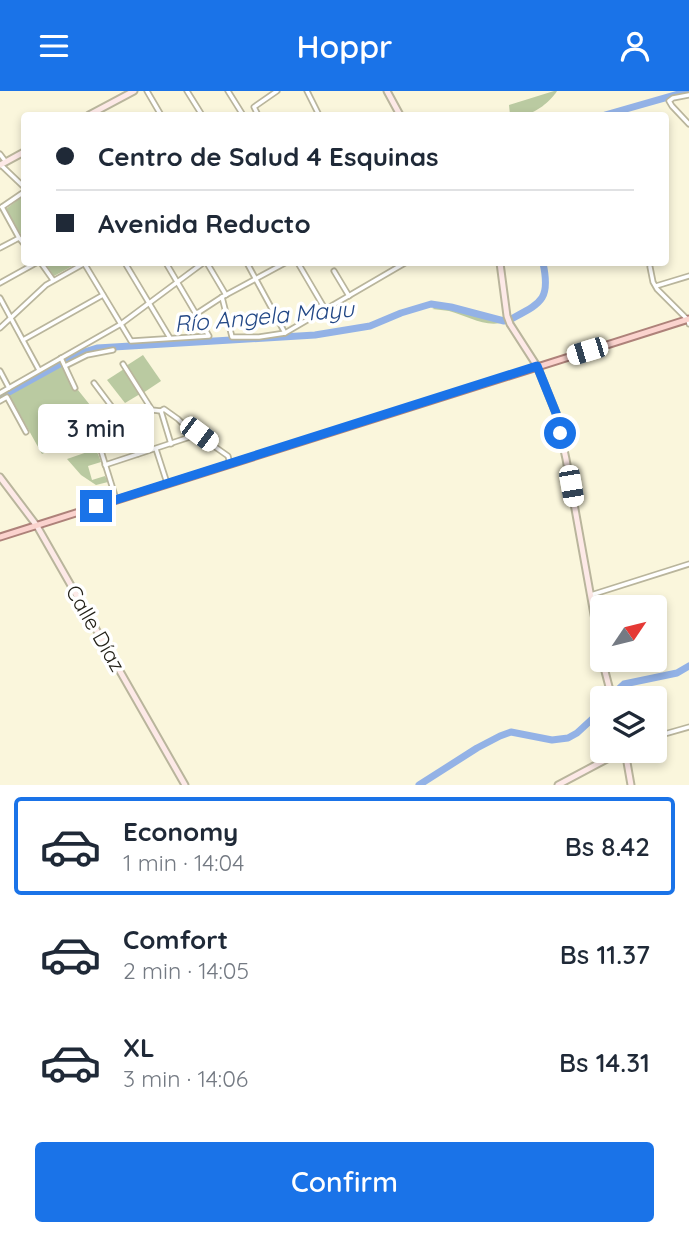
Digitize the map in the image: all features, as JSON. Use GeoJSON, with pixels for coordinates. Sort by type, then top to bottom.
{"type":"FeatureCollection","features":[{"type":"Feature","properties":{"kind":"main road"},"geometry":{"type":"LineString","coordinates":[[95,112],[134,91]]}},
{"type":"Feature","properties":{"kind":"main road"},"geometry":{"type":"LineString","coordinates":[[387,91],[398,112]]}},
{"type":"Feature","properties":{"kind":"main road"},"geometry":{"type":"LineString","coordinates":[[2,164],[21,154]]}},
{"type":"Feature","properties":{"kind":"main road"},"geometry":{"type":"LineString","coordinates":[[500,266],[510,324],[537,366],[556,413],[590,600]]}},
{"type":"Feature","properties":{"kind":"main road"},"geometry":{"type":"LineString","coordinates":[[0,537],[537,366],[688,321]]}},
{"type":"Feature","properties":{"kind":"main road","name":"Calle Díaz"},"geometry":{"type":"LineString","coordinates":[[0,477],[37,526],[185,785]]}},
{"type":"Feature","properties":{"kind":"main road"},"geometry":{"type":"LineString","coordinates":[[558,785],[601,763]]}},
{"type":"Feature","properties":{"kind":"main road"},"geometry":{"type":"LineString","coordinates":[[626,763],[631,785]]}},
{"type":"Feature","properties":{"kind":"street"},"geometry":{"type":"LineString","coordinates":[[147,91],[159,112]]}},
{"type":"Feature","properties":{"kind":"street"},"geometry":{"type":"LineString","coordinates":[[187,91],[200,112]]}},
{"type":"Feature","properties":{"kind":"street"},"geometry":{"type":"LineString","coordinates":[[228,91],[241,112]]}},
{"type":"Feature","properties":{"kind":"street"},"geometry":{"type":"LineString","coordinates":[[256,112],[254,107],[278,91]]}},
{"type":"Feature","properties":{"kind":"street"},"geometry":{"type":"LineString","coordinates":[[307,91],[317,112]]}},
{"type":"Feature","properties":{"kind":"street"},"geometry":{"type":"LineString","coordinates":[[689,95],[669,101],[689,124]]}},
{"type":"Feature","properties":{"kind":"street"},"geometry":{"type":"LineString","coordinates":[[0,154],[2,164],[21,184]]}},
{"type":"Feature","properties":{"kind":"street"},"geometry":{"type":"LineString","coordinates":[[21,195],[1,208],[21,240]]}},
{"type":"Feature","properties":{"kind":"street"},"geometry":{"type":"LineString","coordinates":[[0,249],[19,238]]}},
{"type":"Feature","properties":{"kind":"street"},"geometry":{"type":"LineString","coordinates":[[0,283],[32,266]]}},
{"type":"Feature","properties":{"kind":"street"},"geometry":{"type":"LineString","coordinates":[[41,266],[53,280]]}},
{"type":"Feature","properties":{"kind":"street"},"geometry":{"type":"LineString","coordinates":[[0,328],[53,280],[79,266]]}},
{"type":"Feature","properties":{"kind":"street"},"geometry":{"type":"LineString","coordinates":[[87,266],[131,341],[209,336],[168,266]]}},
{"type":"Feature","properties":{"kind":"street"},"geometry":{"type":"LineString","coordinates":[[127,266],[170,338]]}},
{"type":"Feature","properties":{"kind":"street"},"geometry":{"type":"LineString","coordinates":[[0,393],[121,324],[200,266]]}},
{"type":"Feature","properties":{"kind":"street"},"geometry":{"type":"LineString","coordinates":[[207,266],[224,296],[232,337],[285,333],[396,266]]}},
{"type":"Feature","properties":{"kind":"street"},"geometry":{"type":"LineString","coordinates":[[249,266],[285,333]]}},
{"type":"Feature","properties":{"kind":"street"},"geometry":{"type":"LineString","coordinates":[[196,314],[280,266]]}},
{"type":"Feature","properties":{"kind":"street"},"geometry":{"type":"LineString","coordinates":[[300,266],[326,310]]}},
{"type":"Feature","properties":{"kind":"street"},"geometry":{"type":"LineString","coordinates":[[650,267],[656,286],[688,321]]}},
{"type":"Feature","properties":{"kind":"street"},"geometry":{"type":"LineString","coordinates":[[334,271],[349,296]]}},
{"type":"Feature","properties":{"kind":"street"},"geometry":{"type":"LineString","coordinates":[[656,286],[689,276]]}},
{"type":"Feature","properties":{"kind":"street"},"geometry":{"type":"LineString","coordinates":[[23,341],[103,295]]}},
{"type":"Feature","properties":{"kind":"street"},"geometry":{"type":"LineString","coordinates":[[0,298],[40,370]]}},
{"type":"Feature","properties":{"kind":"street"},"geometry":{"type":"LineString","coordinates":[[65,366],[87,355],[113,350]]}},
{"type":"Feature","properties":{"kind":"street"},"geometry":{"type":"LineString","coordinates":[[61,358],[75,388]]}},
{"type":"Feature","properties":{"kind":"street"},"geometry":{"type":"LineString","coordinates":[[123,364],[152,410],[155,412],[164,409],[228,456],[230,464]]}},
{"type":"Feature","properties":{"kind":"street"},"geometry":{"type":"LineString","coordinates":[[0,371],[9,388]]}},
{"type":"Feature","properties":{"kind":"street"},"geometry":{"type":"LineString","coordinates":[[94,383],[118,415],[127,418],[138,454]]}},
{"type":"Feature","properties":{"kind":"street"},"geometry":{"type":"LineString","coordinates":[[0,401],[7,397],[26,432]]}},
{"type":"Feature","properties":{"kind":"street"},"geometry":{"type":"LineString","coordinates":[[161,411],[172,443]]}},
{"type":"Feature","properties":{"kind":"street"},"geometry":{"type":"LineString","coordinates":[[94,428],[117,499]]}},
{"type":"Feature","properties":{"kind":"street"},"geometry":{"type":"LineString","coordinates":[[105,465],[199,434]]}},
{"type":"Feature","properties":{"kind":"street"},"geometry":{"type":"LineString","coordinates":[[156,448],[167,483]]}},
{"type":"Feature","properties":{"kind":"street"},"geometry":{"type":"LineString","coordinates":[[589,595],[689,564]]}},
{"type":"Feature","properties":{"kind":"street"},"geometry":{"type":"LineString","coordinates":[[667,733],[689,727]]}},
{"type":"Feature","properties":{"kind":"green space"},"geometry":{"type":"Polygon","coordinates":[[[557,91],[547,103],[532,112],[510,112],[509,105],[557,91]]]}},
{"type":"Feature","properties":{"kind":"green space"},"geometry":{"type":"Polygon","coordinates":[[[21,197],[21,235],[6,209],[21,197]]]}},
{"type":"Feature","properties":{"kind":"green space"},"geometry":{"type":"Polygon","coordinates":[[[47,266],[72,266],[54,276],[47,266]]]}},
{"type":"Feature","properties":{"kind":"green space"},"geometry":{"type":"Polygon","coordinates":[[[437,307],[505,322],[490,324],[449,311],[432,309],[437,307]]]}},
{"type":"Feature","properties":{"kind":"green space"},"geometry":{"type":"Polygon","coordinates":[[[143,355],[161,381],[143,393],[126,366],[143,355]]]}},
{"type":"Feature","properties":{"kind":"green space"},"geometry":{"type":"Polygon","coordinates":[[[60,361],[75,391],[78,390],[102,420],[55,451],[52,449],[42,454],[13,402],[1,394],[60,361]]]}},
{"type":"Feature","properties":{"kind":"green space"},"geometry":{"type":"Polygon","coordinates":[[[124,369],[140,394],[125,403],[107,380],[124,369]]]}},
{"type":"Feature","properties":{"kind":"green space"},"geometry":{"type":"Polygon","coordinates":[[[96,449],[101,462],[88,466],[92,480],[105,476],[108,482],[96,485],[81,475],[67,459],[96,449]]]}},
{"type":"Feature","properties":{"kind":"waterway","name":"Río Angela Mayu"},"geometry":{"type":"LineString","coordinates":[[616,112],[689,91]]}},
{"type":"Feature","properties":{"kind":"waterway","name":"Río Angela Mayu"},"geometry":{"type":"LineString","coordinates":[[511,319],[530,309],[541,299],[546,285],[544,266]]}},
{"type":"Feature","properties":{"kind":"waterway","name":"Río Angela Mayu"},"geometry":{"type":"LineString","coordinates":[[67,361],[97,348],[315,335],[370,326],[431,304],[504,321]]}},
{"type":"Feature","properties":{"kind":"waterway","name":"Río Angela Mayu"},"geometry":{"type":"LineString","coordinates":[[0,397],[60,364]]}},
{"type":"Feature","properties":{"kind":"waterway"},"geometry":{"type":"LineString","coordinates":[[622,686],[677,673],[689,666]]}},
{"type":"Feature","properties":{"kind":"waterway"},"geometry":{"type":"LineString","coordinates":[[419,785],[500,736],[511,732],[552,740],[568,738],[590,721]]}},
{"type":"Feature","properties":{"kind":"route"},"geometry":{"type":"LineString","coordinates":[[96,506],[537,366],[556,413],[560,433]]}}]}
